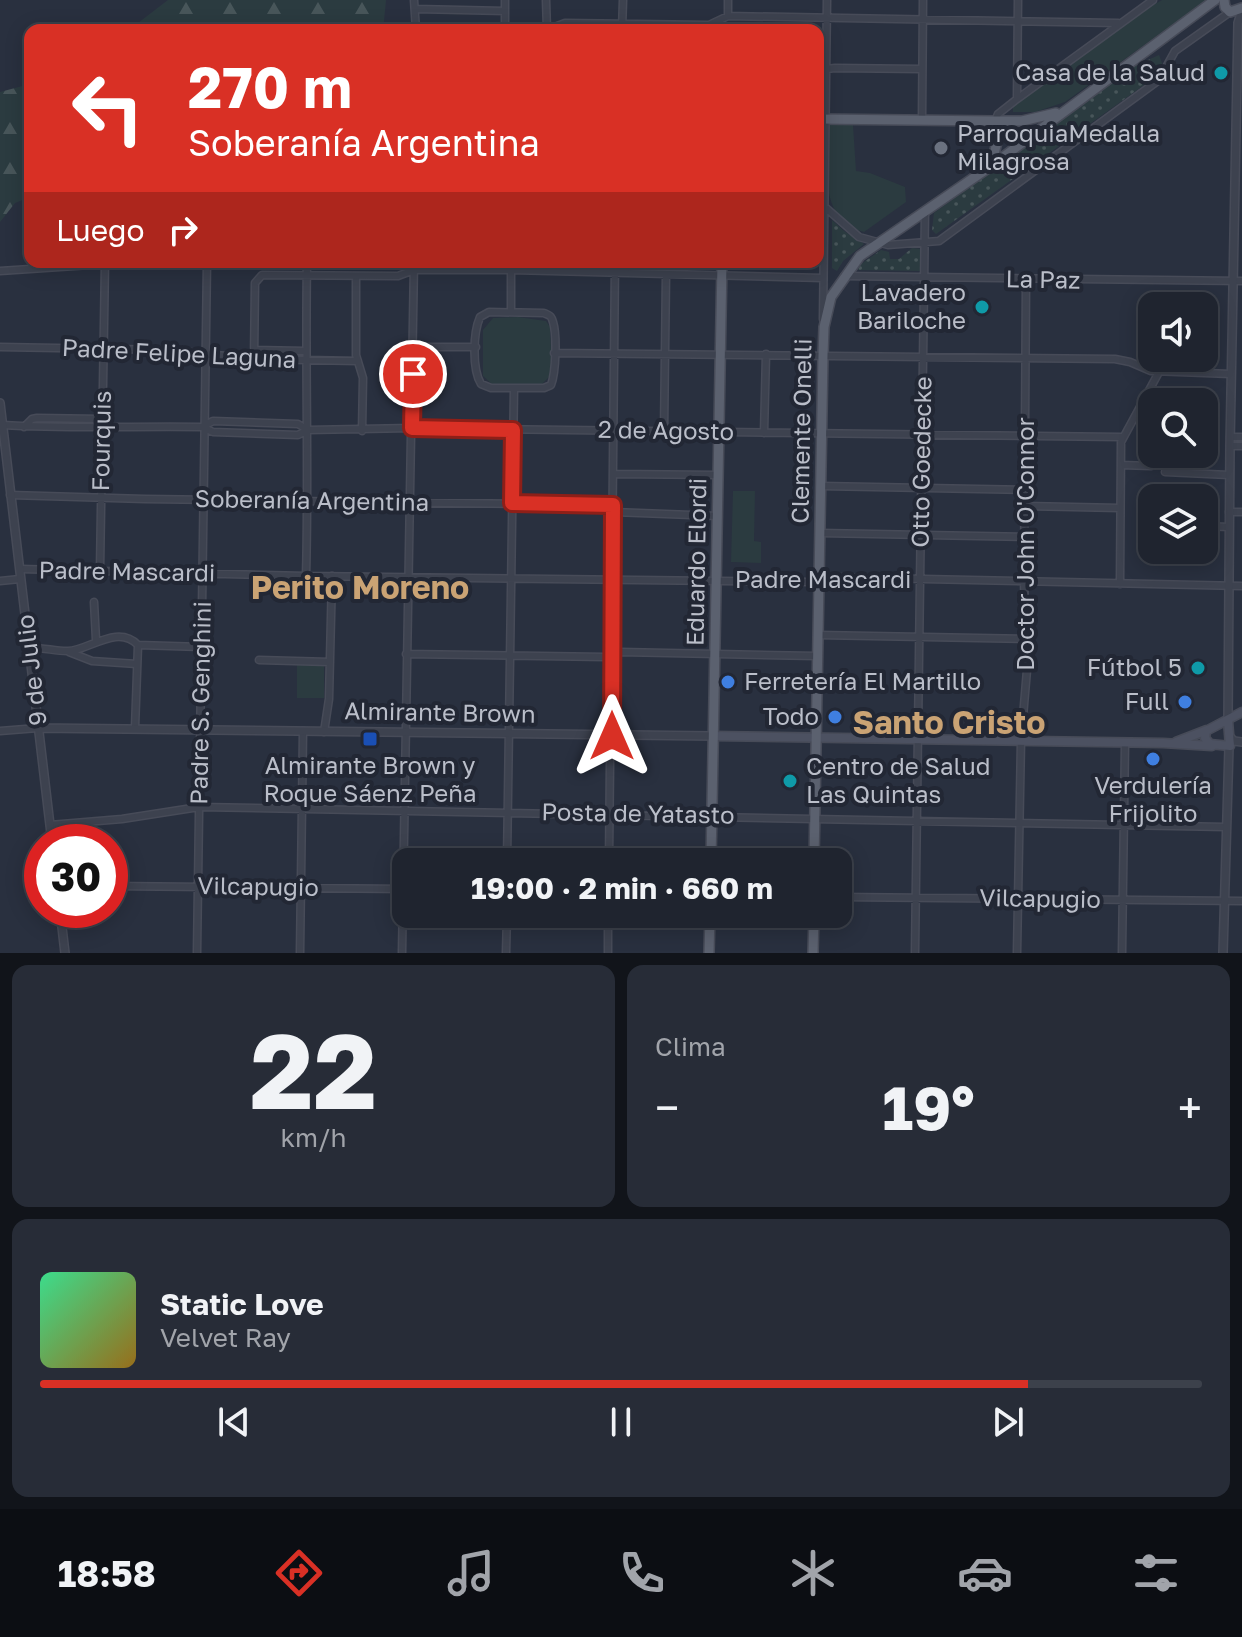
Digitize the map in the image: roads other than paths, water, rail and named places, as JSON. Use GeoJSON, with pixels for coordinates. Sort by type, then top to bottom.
{"type":"FeatureCollection","features":[{"type":"Feature","properties":{"kind":"main road"},"geometry":{"type":"LineString","coordinates":[[824,327],[831,297],[860,256],[991,166],[1215,0]]}},
{"type":"Feature","properties":{"kind":"main road"},"geometry":{"type":"LineString","coordinates":[[1204,9],[1219,5],[1232,8]]}},
{"type":"Feature","properties":{"kind":"main road"},"geometry":{"type":"LineString","coordinates":[[824,119],[995,121],[1042,118],[1063,111]]}},
{"type":"Feature","properties":{"kind":"main road"},"geometry":{"type":"LineString","coordinates":[[991,166],[997,142],[995,121]]}},
{"type":"Feature","properties":{"kind":"main road","name":"Eduardo Elordi"},"geometry":{"type":"LineString","coordinates":[[711,848],[722,268]]}},
{"type":"Feature","properties":{"kind":"main road","name":"Clemente Onelli"},"geometry":{"type":"LineString","coordinates":[[814,848],[824,327]]}},
{"type":"Feature","properties":{"kind":"main road","name":"Almirante Brown"},"geometry":{"type":"LineString","coordinates":[[1167,743],[1186,739],[1242,714]]}},
{"type":"Feature","properties":{"kind":"main road"},"geometry":{"type":"LineString","coordinates":[[1228,722],[1230,743]]}},
{"type":"Feature","properties":{"kind":"main road"},"geometry":{"type":"LineString","coordinates":[[1207,730],[1205,738],[1215,746]]}},
{"type":"Feature","properties":{"kind":"main road","name":"Almirante Brown"},"geometry":{"type":"LineString","coordinates":[[713,736],[1215,746],[1230,743]]}},
{"type":"Feature","properties":{"kind":"main road"},"geometry":{"type":"LineString","coordinates":[[709,953],[710,928]]}},
{"type":"Feature","properties":{"kind":"main road"},"geometry":{"type":"LineString","coordinates":[[813,953],[814,928]]}},
{"type":"Feature","properties":{"kind":"street"},"geometry":{"type":"LineString","coordinates":[[417,0],[417,24]]}},
{"type":"Feature","properties":{"kind":"street"},"geometry":{"type":"LineString","coordinates":[[505,0],[505,24]]}},
{"type":"Feature","properties":{"kind":"street"},"geometry":{"type":"LineString","coordinates":[[546,0],[547,24]]}},
{"type":"Feature","properties":{"kind":"street"},"geometry":{"type":"LineString","coordinates":[[622,24],[623,0]]}},
{"type":"Feature","properties":{"kind":"street"},"geometry":{"type":"LineString","coordinates":[[728,0],[728,16]]}},
{"type":"Feature","properties":{"kind":"street","name":"Clemente Onelli"},"geometry":{"type":"LineString","coordinates":[[824,43],[827,0]]}},
{"type":"Feature","properties":{"kind":"street"},"geometry":{"type":"LineString","coordinates":[[922,121],[923,0]]}},
{"type":"Feature","properties":{"kind":"street"},"geometry":{"type":"LineString","coordinates":[[1017,99],[1018,0]]}},
{"type":"Feature","properties":{"kind":"street"},"geometry":{"type":"LineString","coordinates":[[995,121],[998,114],[1017,99],[1153,0]]}},
{"type":"Feature","properties":{"kind":"street"},"geometry":{"type":"LineString","coordinates":[[824,206],[852,233],[877,243],[898,246],[939,241],[1159,80],[1175,51],[1232,8],[1238,23],[1240,71],[1238,281],[1231,370],[1229,475],[1228,722]]}},
{"type":"Feature","properties":{"kind":"street"},"geometry":{"type":"LineString","coordinates":[[418,9],[505,11]]}},
{"type":"Feature","properties":{"kind":"street"},"geometry":{"type":"LineString","coordinates":[[714,24],[728,16],[1118,23]]}},
{"type":"Feature","properties":{"kind":"street"},"geometry":{"type":"LineString","coordinates":[[562,24],[584,24]]}},
{"type":"Feature","properties":{"kind":"street"},"geometry":{"type":"LineString","coordinates":[[824,69],[922,69]]}},
{"type":"Feature","properties":{"kind":"street","name":"Otto Goedecke"},"geometry":{"type":"LineString","coordinates":[[915,953],[925,212]]}},
{"type":"Feature","properties":{"kind":"street"},"geometry":{"type":"LineString","coordinates":[[0,271],[39,268]]}},
{"type":"Feature","properties":{"kind":"street","name":"Fourquis"},"geometry":{"type":"LineString","coordinates":[[100,570],[105,268]]}},
{"type":"Feature","properties":{"kind":"street","name":"Padre S. Genghini"},"geometry":{"type":"LineString","coordinates":[[197,953],[204,574],[202,427],[207,268]]}},
{"type":"Feature","properties":{"kind":"street"},"geometry":{"type":"LineString","coordinates":[[306,576],[307,268]]}},
{"type":"Feature","properties":{"kind":"street"},"geometry":{"type":"LineString","coordinates":[[254,359],[255,283],[262,275],[398,276],[411,268]]}},
{"type":"Feature","properties":{"kind":"street"},"geometry":{"type":"LineString","coordinates":[[403,848],[414,268]]}},
{"type":"Feature","properties":{"kind":"street"},"geometry":{"type":"LineString","coordinates":[[511,268],[511,312]]}},
{"type":"Feature","properties":{"kind":"street"},"geometry":{"type":"LineString","coordinates":[[540,268],[823,278]]}},
{"type":"Feature","properties":{"kind":"street"},"geometry":{"type":"LineString","coordinates":[[609,848],[614,268]]}},
{"type":"Feature","properties":{"kind":"street","name":"Clemente Onelli"},"geometry":{"type":"LineString","coordinates":[[823,268],[824,327]]}},
{"type":"Feature","properties":{"kind":"street"},"geometry":{"type":"LineString","coordinates":[[664,432],[666,274]]}},
{"type":"Feature","properties":{"kind":"street"},"geometry":{"type":"LineString","coordinates":[[356,276],[358,361],[363,378],[362,431]]}},
{"type":"Feature","properties":{"kind":"street","name":"La Paz"},"geometry":{"type":"LineString","coordinates":[[844,276],[1238,281]]}},
{"type":"Feature","properties":{"kind":"street","name":"Doctor John O'Connor"},"geometry":{"type":"LineString","coordinates":[[1017,953],[1021,740],[1027,670],[1024,582],[1026,280]]}},
{"type":"Feature","properties":{"kind":"street"},"geometry":{"type":"LineString","coordinates":[[489,312],[511,312],[544,313],[554,323],[554,376],[551,385],[544,388],[491,388],[481,384],[477,375],[477,324],[480,317],[489,312]]}},
{"type":"Feature","properties":{"kind":"street","name":"Padre Felipe Laguna"},"geometry":{"type":"LineString","coordinates":[[0,347],[104,348],[254,359],[358,361]]}},
{"type":"Feature","properties":{"kind":"street"},"geometry":{"type":"LineString","coordinates":[[413,347],[476,347]]}},
{"type":"Feature","properties":{"kind":"street","name":"Padre Felipe Laguna"},"geometry":{"type":"LineString","coordinates":[[254,350],[306,351]]}},
{"type":"Feature","properties":{"kind":"street"},"geometry":{"type":"LineString","coordinates":[[554,353],[1115,359],[1138,366]]}},
{"type":"Feature","properties":{"kind":"street"},"geometry":{"type":"LineString","coordinates":[[764,433],[766,354]]}},
{"type":"Feature","properties":{"kind":"street"},"geometry":{"type":"LineString","coordinates":[[1218,370],[1242,367]]}},
{"type":"Feature","properties":{"kind":"street"},"geometry":{"type":"LineString","coordinates":[[1120,584],[1122,437],[1159,372]]}},
{"type":"Feature","properties":{"kind":"street"},"geometry":{"type":"LineString","coordinates":[[507,848],[514,388]]}},
{"type":"Feature","properties":{"kind":"street","name":"9 de Julio"},"geometry":{"type":"LineString","coordinates":[[0,403],[50,824]]}},
{"type":"Feature","properties":{"kind":"street","name":"2 de Agosto"},"geometry":{"type":"LineString","coordinates":[[202,427],[213,421],[298,424],[308,430]]}},
{"type":"Feature","properties":{"kind":"street","name":"2 de Agosto"},"geometry":{"type":"LineString","coordinates":[[3,425],[93,429],[102,423],[298,435],[308,430],[412,428],[1122,437]]}},
{"type":"Feature","properties":{"kind":"street"},"geometry":{"type":"LineString","coordinates":[[1230,441],[1242,437]]}},
{"type":"Feature","properties":{"kind":"street"},"geometry":{"type":"LineString","coordinates":[[1230,441],[1242,446]]}},
{"type":"Feature","properties":{"kind":"street"},"geometry":{"type":"LineString","coordinates":[[1121,465],[1138,466]]}},
{"type":"Feature","properties":{"kind":"street"},"geometry":{"type":"LineString","coordinates":[[1165,472],[1229,475]]}},
{"type":"Feature","properties":{"kind":"street"},"geometry":{"type":"LineString","coordinates":[[614,474],[719,475]]}},
{"type":"Feature","properties":{"kind":"street"},"geometry":{"type":"LineString","coordinates":[[821,486],[1025,490]]}},
{"type":"Feature","properties":{"kind":"street","name":"Soberanía Argentina"},"geometry":{"type":"LineString","coordinates":[[10,495],[512,503],[718,516]]}},
{"type":"Feature","properties":{"kind":"street"},"geometry":{"type":"LineString","coordinates":[[1025,506],[1120,508]]}},
{"type":"Feature","properties":{"kind":"street"},"geometry":{"type":"LineString","coordinates":[[1229,512],[1242,512]]}},
{"type":"Feature","properties":{"kind":"street"},"geometry":{"type":"LineString","coordinates":[[1218,527],[1229,527]]}},
{"type":"Feature","properties":{"kind":"street"},"geometry":{"type":"LineString","coordinates":[[820,533],[1025,537]]}},
{"type":"Feature","properties":{"kind":"street","name":"Padre Mascardi"},"geometry":{"type":"LineString","coordinates":[[20,569],[810,582],[829,577],[1242,586]]}},
{"type":"Feature","properties":{"kind":"street"},"geometry":{"type":"LineString","coordinates":[[324,732],[330,662],[332,576]]}},
{"type":"Feature","properties":{"kind":"street","name":"Padre Mascardi"},"geometry":{"type":"LineString","coordinates":[[0,581],[20,579]]}},
{"type":"Feature","properties":{"kind":"street"},"geometry":{"type":"LineString","coordinates":[[94,602],[96,640]]}},
{"type":"Feature","properties":{"kind":"street"},"geometry":{"type":"LineString","coordinates":[[818,635],[1025,639]]}},
{"type":"Feature","properties":{"kind":"street"},"geometry":{"type":"LineString","coordinates":[[69,652],[96,640],[124,638],[138,645],[202,647]]}},
{"type":"Feature","properties":{"kind":"street"},"geometry":{"type":"LineString","coordinates":[[135,728],[138,645]]}},
{"type":"Feature","properties":{"kind":"street"},"geometry":{"type":"LineString","coordinates":[[29,648],[55,648],[92,661],[137,664]]}},
{"type":"Feature","properties":{"kind":"street"},"geometry":{"type":"LineString","coordinates":[[406,654],[606,657],[620,652],[817,656]]}},
{"type":"Feature","properties":{"kind":"street"},"geometry":{"type":"LineString","coordinates":[[259,660],[330,662]]}},
{"type":"Feature","properties":{"kind":"street"},"geometry":{"type":"LineString","coordinates":[[1217,724],[1224,715],[1227,699]]}},
{"type":"Feature","properties":{"kind":"street","name":"Almirante Brown"},"geometry":{"type":"LineString","coordinates":[[0,731],[135,728],[713,736]]}},
{"type":"Feature","properties":{"kind":"street"},"geometry":{"type":"LineString","coordinates":[[300,953],[303,731]]}},
{"type":"Feature","properties":{"kind":"street"},"geometry":{"type":"LineString","coordinates":[[1223,953],[1227,765],[1230,743],[1242,744]]}},
{"type":"Feature","properties":{"kind":"street"},"geometry":{"type":"LineString","coordinates":[[1122,953],[1125,744]]}},
{"type":"Feature","properties":{"kind":"street"},"geometry":{"type":"LineString","coordinates":[[1215,746],[1224,753],[1227,765]]}},
{"type":"Feature","properties":{"kind":"street","name":"Posta de Yatasto"},"geometry":{"type":"LineString","coordinates":[[62,824],[122,819],[199,807],[1226,827]]}},
{"type":"Feature","properties":{"kind":"street","name":"Vilcapugio"},"geometry":{"type":"LineString","coordinates":[[128,886],[392,889]]}},
{"type":"Feature","properties":{"kind":"street","name":"Vilcapugio"},"geometry":{"type":"LineString","coordinates":[[852,897],[1242,901]]}},
{"type":"Feature","properties":{"kind":"street"},"geometry":{"type":"LineString","coordinates":[[62,928],[65,953]]}},
{"type":"Feature","properties":{"kind":"street"},"geometry":{"type":"LineString","coordinates":[[402,953],[403,928]]}},
{"type":"Feature","properties":{"kind":"street"},"geometry":{"type":"LineString","coordinates":[[506,953],[507,928]]}},
{"type":"Feature","properties":{"kind":"street"},"geometry":{"type":"LineString","coordinates":[[608,928],[608,953]]}},
{"type":"Feature","properties":{"kind":"place","name":"Casa de la Salud"},"geometry":{"type":"Point","coordinates":[1221,73]}},
{"type":"Feature","properties":{"kind":"place","name":"ParroquiaMedalla Milagrosa"},"geometry":{"type":"Point","coordinates":[941,148]}},
{"type":"Feature","properties":{"kind":"place","name":"Lavadero Bariloche"},"geometry":{"type":"Point","coordinates":[982,307]}},
{"type":"Feature","properties":{"kind":"place","name":"Fútbol 5"},"geometry":{"type":"Point","coordinates":[1198,668]}},
{"type":"Feature","properties":{"kind":"place","name":"Ferretería El Martillo"},"geometry":{"type":"Point","coordinates":[728,682]}},
{"type":"Feature","properties":{"kind":"place","name":"Full"},"geometry":{"type":"Point","coordinates":[1185,702]}},
{"type":"Feature","properties":{"kind":"place","name":"Todo"},"geometry":{"type":"Point","coordinates":[835,717]}},
{"type":"Feature","properties":{"kind":"place","name":"Almirante Brown y Roque Sáenz Peña"},"geometry":{"type":"Point","coordinates":[370,739]}},
{"type":"Feature","properties":{"kind":"place","name":"Verdulería Frijolito"},"geometry":{"type":"Point","coordinates":[1153,759]}},
{"type":"Feature","properties":{"kind":"place","name":"Centro de Salud Las Quintas"},"geometry":{"type":"Point","coordinates":[790,781]}},
{"type":"Feature","properties":{"kind":"district","name":"Perito Moreno"},"geometry":{"type":"Point","coordinates":[360,588]}},
{"type":"Feature","properties":{"kind":"district","name":"Santo Cristo"},"geometry":{"type":"Point","coordinates":[949,723]}}]}
